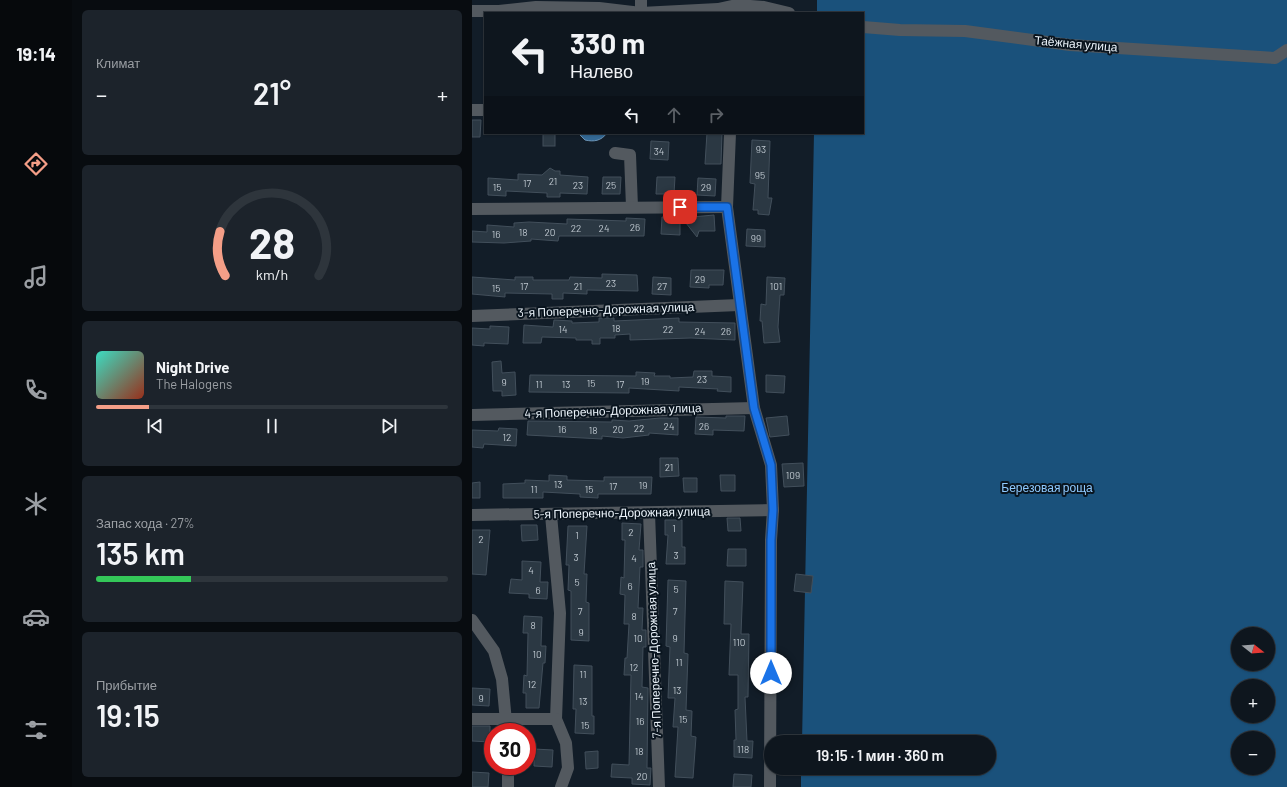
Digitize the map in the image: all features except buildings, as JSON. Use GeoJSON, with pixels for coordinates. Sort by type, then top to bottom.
{"type":"FeatureCollection","features":[{"type":"Feature","properties":{"kind":"street"},"geometry":{"type":"LineString","coordinates":[[641,0],[641,12]]}},
{"type":"Feature","properties":{"kind":"street"},"geometry":{"type":"LineString","coordinates":[[472,11],[536,3],[633,12]]}},
{"type":"Feature","properties":{"kind":"street"},"geometry":{"type":"LineString","coordinates":[[660,12],[718,9],[737,6],[764,7],[785,12]]}},
{"type":"Feature","properties":{"kind":"street","name":"Таёжная улица"},"geometry":{"type":"LineString","coordinates":[[864,27],[965,31],[1070,45],[1275,58],[1287,50]]}},
{"type":"Feature","properties":{"kind":"street"},"geometry":{"type":"LineString","coordinates":[[472,110],[484,110]]}},
{"type":"Feature","properties":{"kind":"street"},"geometry":{"type":"LineString","coordinates":[[730,134],[727,207],[739,305],[754,408],[771,465],[773,510],[771,540],[770,787]]}},
{"type":"Feature","properties":{"kind":"street"},"geometry":{"type":"LineString","coordinates":[[615,153],[630,155],[632,207]]}},
{"type":"Feature","properties":{"kind":"street"},"geometry":{"type":"LineString","coordinates":[[472,209],[727,207]]}},
{"type":"Feature","properties":{"kind":"street","name":"3-я Поперечно-Дорожная улица"},"geometry":{"type":"LineString","coordinates":[[472,316],[739,305]]}},
{"type":"Feature","properties":{"kind":"street","name":"4-я Поперечно-Дорожная улица"},"geometry":{"type":"LineString","coordinates":[[472,415],[754,408]]}},
{"type":"Feature","properties":{"kind":"street","name":"5-я Поперечно-Дорожная улица"},"geometry":{"type":"LineString","coordinates":[[472,515],[551,515],[773,510]]}},
{"type":"Feature","properties":{"kind":"street","name":"7-я Поперечно-Дорожная улица"},"geometry":{"type":"LineString","coordinates":[[649,513],[659,787]]}},
{"type":"Feature","properties":{"kind":"street"},"geometry":{"type":"LineString","coordinates":[[551,515],[560,613],[556,719],[566,743],[568,768],[561,787]]}},
{"type":"Feature","properties":{"kind":"street"},"geometry":{"type":"LineString","coordinates":[[472,620],[494,651],[502,679],[506,723]]}},
{"type":"Feature","properties":{"kind":"street"},"geometry":{"type":"LineString","coordinates":[[472,719],[556,719]]}},
{"type":"Feature","properties":{"kind":"street"},"geometry":{"type":"LineString","coordinates":[[508,775],[508,787]]}},
{"type":"Feature","properties":{"kind":"green space","name":"Березовая роща"},"geometry":{"type":"Polygon","coordinates":[[[817,0],[1287,0],[1287,787],[801,787],[801,775],[996,775],[996,735],[802,735],[814,134],[864,134],[864,12],[817,12],[817,0]]]}},
{"type":"Feature","properties":{"kind":"shaded area"},"geometry":{"type":"Polygon","coordinates":[[[579,134],[606,134],[597,140],[585,140],[579,134]]]}},
{"type":"Feature","properties":{"kind":"route"},"geometry":{"type":"LineString","coordinates":[[680,207],[727,207],[754,408],[771,465],[773,510],[771,540],[771,673]]}}]}
